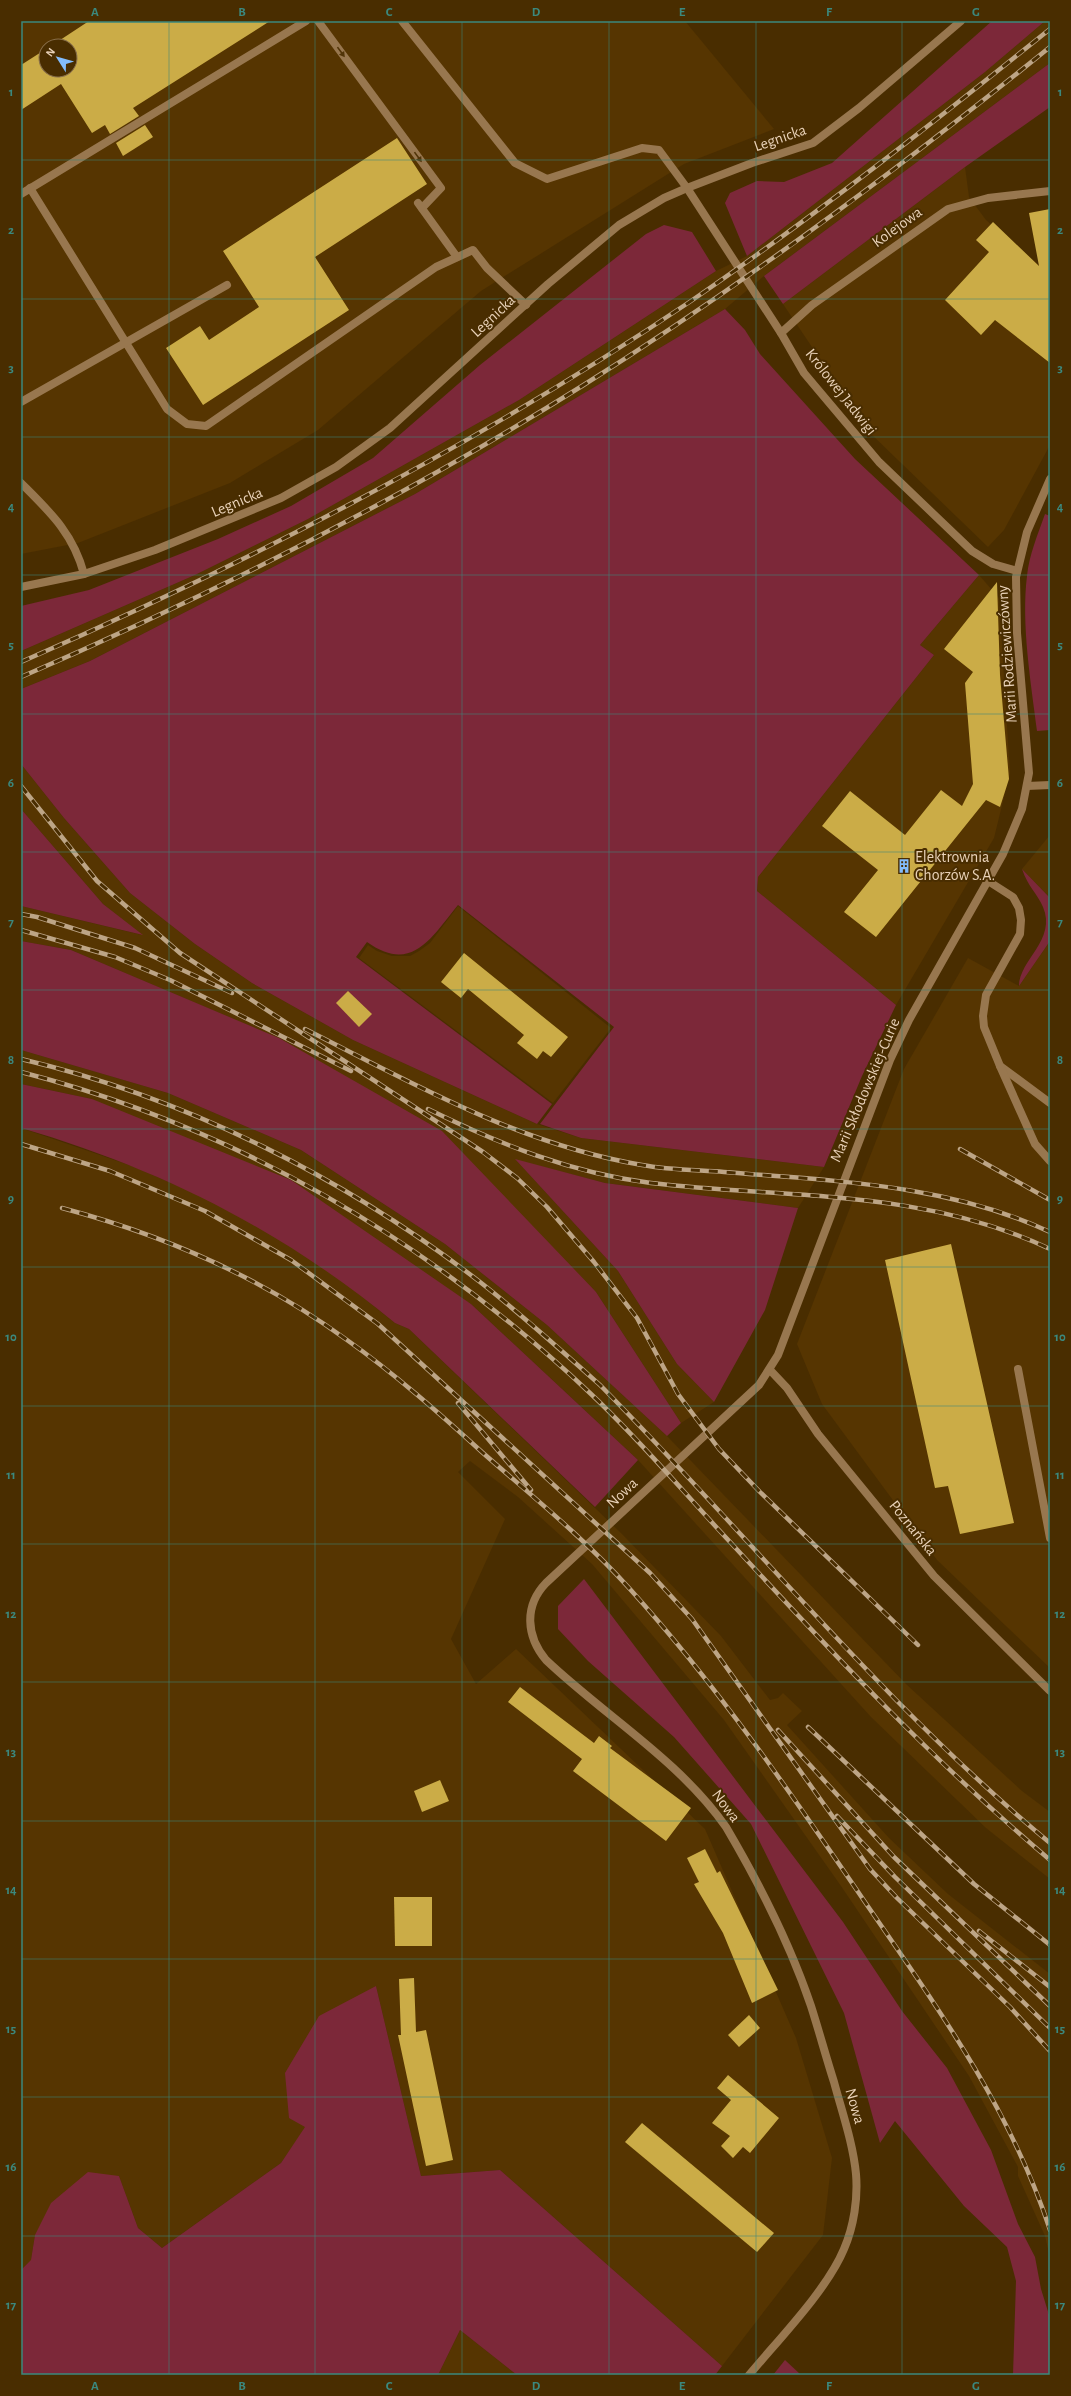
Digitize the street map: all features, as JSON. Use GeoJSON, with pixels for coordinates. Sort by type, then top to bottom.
{"type":"FeatureCollection","features":[{"type":"Feature","properties":{"kind":"street"},"geometry":{"type":"LineString","coordinates":[[318,21],[441,188],[420,205],[458,257]]}},
{"type":"Feature","properties":{"kind":"street","name":"Królowej Jadwigi"},"geometry":{"type":"LineString","coordinates":[[402,21],[515,163],[547,179],[574,172],[642,148],[659,150],[712,225],[773,320],[804,372],[879,462],[972,551],[993,564],[1016,571]]}},
{"type":"Feature","properties":{"kind":"street","name":"Legnicka"},"geometry":{"type":"LineString","coordinates":[[21,587],[84,574],[120,563],[230,521],[280,498],[336,467],[390,428],[526,305],[619,225],[664,198],[687,188],[752,163],[813,143],[859,108],[961,21]]}},
{"type":"Feature","properties":{"kind":"street"},"geometry":{"type":"LineString","coordinates":[[21,194],[303,22]]}},
{"type":"Feature","properties":{"kind":"street"},"geometry":{"type":"LineString","coordinates":[[30,188],[166,409],[187,424],[206,426],[436,267],[473,250],[487,268],[526,305]]}},
{"type":"Feature","properties":{"kind":"street","name":"Kolejowa"},"geometry":{"type":"LineString","coordinates":[[781,333],[812,305],[948,209],[988,198],[1050,191]]}},
{"type":"Feature","properties":{"kind":"street"},"geometry":{"type":"LineString","coordinates":[[21,402],[227,286]]}},
{"type":"Feature","properties":{"kind":"street","name":"Marii Rodziewiczówny"},"geometry":{"type":"LineString","coordinates":[[1027,786],[1029,773],[1017,633],[1016,571],[1027,532],[1050,479]]}},
{"type":"Feature","properties":{"kind":"street"},"geometry":{"type":"LineString","coordinates":[[21,483],[69,535],[76,549],[84,574]]}},
{"type":"Feature","properties":{"kind":"street"},"geometry":{"type":"LineString","coordinates":[[1027,786],[1050,785]]}},
{"type":"Feature","properties":{"kind":"street","name":"Marii Skłodowskiej-Curie"},"geometry":{"type":"LineString","coordinates":[[770,1370],[778,1355],[848,1165],[887,1066],[909,1020],[988,881],[1012,834],[1022,810],[1027,786]]}},
{"type":"Feature","properties":{"kind":"street"},"geometry":{"type":"LineString","coordinates":[[988,881],[1013,897],[1019,908],[1021,920],[1020,934],[990,985],[983,1006],[984,1027],[1035,1144],[1050,1161]]}},
{"type":"Feature","properties":{"kind":"street"},"geometry":{"type":"LineString","coordinates":[[1000,1066],[1050,1102]]}},
{"type":"Feature","properties":{"kind":"street"},"geometry":{"type":"LineString","coordinates":[[1018,1369],[1050,1538]]}},
{"type":"Feature","properties":{"kind":"street","name":"Nowa"},"geometry":{"type":"LineString","coordinates":[[749,2375],[827,2279],[845,2248],[855,2205],[856,2175],[852,2147],[817,2024],[804,1987],[775,1922],[726,1827],[692,1786],[551,1665],[540,1653],[533,1640],[529,1623],[532,1605],[542,1588],[566,1563],[759,1385],[770,1370]]}},
{"type":"Feature","properties":{"kind":"street","name":"Poznańska"},"geometry":{"type":"LineString","coordinates":[[770,1370],[787,1388],[818,1434],[934,1576],[1050,1691]]}},
{"type":"Feature","properties":{"kind":"shaded area"},"geometry":{"type":"Polygon","coordinates":[[[21,21],[685,21],[774,129],[684,164],[481,291],[318,430],[230,483],[78,543],[21,554],[21,21]]]}},
{"type":"Feature","properties":{"kind":"shaded area"},"geometry":{"type":"Polygon","coordinates":[[[992,21],[1045,21],[985,72],[747,256],[725,203],[730,193],[757,181],[784,182],[832,163],[992,21]]]}},
{"type":"Feature","properties":{"kind":"shaded area"},"geometry":{"type":"Polygon","coordinates":[[[1045,21],[1050,21],[1050,63],[764,276],[725,309],[415,494],[90,661],[21,689],[21,651],[195,575],[308,519],[519,400],[716,271],[747,256],[985,72],[1045,21]]]}},
{"type":"Feature","properties":{"kind":"shaded area"},"geometry":{"type":"Polygon","coordinates":[[[1050,63],[1050,107],[965,167],[783,304],[764,276],[1050,63]]]}},
{"type":"Feature","properties":{"kind":"shaded area"},"geometry":{"type":"Polygon","coordinates":[[[965,167],[969,197],[986,220],[1050,275],[1050,445],[1004,530],[988,547],[870,433],[783,304],[965,167]]]}},
{"type":"Feature","properties":{"kind":"shaded area"},"geometry":{"type":"Polygon","coordinates":[[[664,225],[692,232],[716,271],[519,400],[308,519],[195,575],[21,651],[21,606],[89,590],[218,539],[291,506],[373,458],[480,365],[646,234],[664,225]]]}},
{"type":"Feature","properties":{"kind":"shaded area"},"geometry":{"type":"Polygon","coordinates":[[[725,309],[745,330],[760,354],[855,459],[979,575],[920,645],[934,655],[758,877],[757,891],[896,1005],[862,1076],[824,1167],[581,1138],[540,1124],[614,1027],[458,905],[439,929],[419,948],[408,953],[396,954],[383,951],[367,942],[356,957],[552,1104],[537,1124],[353,1040],[252,983],[195,944],[130,893],[64,818],[21,764],[21,689],[90,661],[415,494],[725,309]]]}},
{"type":"Feature","properties":{"kind":"shaded area"},"geometry":{"type":"Polygon","coordinates":[[[1045,514],[1050,516],[1050,730],[1037,731],[1026,633],[1025,594],[1030,560],[1045,514]]]}},
{"type":"Feature","properties":{"kind":"shaded area"},"geometry":{"type":"Polygon","coordinates":[[[979,575],[999,598],[1010,773],[994,838],[896,1005],[757,891],[758,877],[934,655],[920,645],[979,575]]]}},
{"type":"Feature","properties":{"kind":"shaded area"},"geometry":{"type":"Polygon","coordinates":[[[21,764],[64,818],[130,893],[195,944],[252,983],[353,1040],[537,1124],[581,1138],[824,1167],[798,1208],[605,1183],[516,1160],[618,1271],[677,1364],[714,1402],[681,1423],[596,1292],[278,1038],[71,950],[21,941],[21,906],[142,935],[103,904],[21,809],[21,764]]]}},
{"type":"Feature","properties":{"kind":"shaded area"},"geometry":{"type":"Polygon","coordinates":[[[21,809],[103,904],[143,935],[21,906],[21,809]]]}},
{"type":"Feature","properties":{"kind":"shaded area"},"geometry":{"type":"Polygon","coordinates":[[[1050,835],[1050,898],[1022,869],[1050,835]]]}},
{"type":"Feature","properties":{"kind":"shaded area"},"geometry":{"type":"Polygon","coordinates":[[[1022,869],[1050,898],[1050,941],[1019,986],[1025,967],[1042,940],[1046,919],[1043,907],[1027,881],[1022,869]]]}},
{"type":"Feature","properties":{"kind":"shaded area"},"geometry":{"type":"Polygon","coordinates":[[[458,906],[611,1028],[553,1103],[359,958],[368,945],[377,951],[392,956],[410,956],[430,943],[458,906]]]}},
{"type":"Feature","properties":{"kind":"shaded area"},"geometry":{"type":"Polygon","coordinates":[[[21,941],[71,950],[279,1038],[442,1131],[596,1292],[681,1423],[667,1436],[547,1325],[445,1244],[301,1150],[168,1093],[21,1050],[21,941]]]}},
{"type":"Feature","properties":{"kind":"shaded area"},"geometry":{"type":"Polygon","coordinates":[[[1050,941],[1050,1668],[937,1560],[822,1404],[797,1344],[904,1069],[968,958],[1019,986],[1050,941]]]}},
{"type":"Feature","properties":{"kind":"shaded area"},"geometry":{"type":"Polygon","coordinates":[[[21,1050],[168,1093],[301,1150],[445,1244],[547,1325],[667,1436],[906,1684],[1022,1791],[1050,1812],[1050,1879],[986,1828],[871,1717],[638,1460],[471,1304],[92,1099],[21,1084],[21,1050]]]}},
{"type":"Feature","properties":{"kind":"shaded area"},"geometry":{"type":"Polygon","coordinates":[[[21,1084],[92,1099],[291,1180],[471,1304],[638,1460],[595,1507],[409,1329],[395,1323],[309,1259],[264,1231],[171,1183],[73,1144],[21,1128],[21,1084]]]}},
{"type":"Feature","properties":{"kind":"shaded area"},"geometry":{"type":"Polygon","coordinates":[[[21,1128],[132,1166],[208,1199],[287,1243],[335,1275],[395,1323],[409,1329],[622,1534],[721,1636],[770,1700],[778,1698],[783,1693],[802,1711],[787,1725],[889,1838],[948,1894],[1050,1974],[1050,2258],[1045,2236],[1018,2176],[1018,2167],[969,2076],[841,1886],[724,1720],[592,1564],[518,1497],[470,1461],[458,1472],[505,1519],[451,1639],[476,1684],[516,1649],[705,1829],[796,2038],[832,2158],[823,2235],[722,2366],[500,2170],[421,2176],[376,1986],[306,2127],[281,2163],[162,2248],[138,2228],[119,2176],[35,2235],[31,2261],[21,2270],[21,1128]]]}},
{"type":"Feature","properties":{"kind":"shaded area"},"geometry":{"type":"Polygon","coordinates":[[[515,1159],[605,1183],[798,1208],[765,1310],[714,1402],[677,1364],[618,1271],[515,1159]]]}},
{"type":"Feature","properties":{"kind":"shaded area"},"geometry":{"type":"Polygon","coordinates":[[[584,1579],[843,1922],[902,2011],[947,2068],[991,2150],[1018,2224],[1035,2257],[1041,2289],[1050,2318],[1050,2375],[1013,2375],[1016,2281],[1007,2247],[964,2206],[895,2121],[880,2143],[844,2013],[751,1824],[674,1737],[588,1661],[558,1629],[558,1606],[584,1579]]]}},
{"type":"Feature","properties":{"kind":"shaded area"},"geometry":{"type":"Polygon","coordinates":[[[376,1986],[421,2176],[500,2170],[722,2366],[715,2375],[517,2375],[460,2330],[438,2375],[21,2375],[21,2270],[31,2260],[35,2235],[51,2203],[88,2172],[119,2176],[138,2228],[162,2248],[281,2163],[305,2127],[289,2118],[285,2073],[319,2016],[376,1986]]]}},
{"type":"Feature","properties":{"kind":"shaded area"},"geometry":{"type":"Polygon","coordinates":[[[460,2330],[517,2375],[438,2375],[460,2330]]]}},
{"type":"Feature","properties":{"kind":"shaded area"},"geometry":{"type":"Polygon","coordinates":[[[785,2360],[801,2375],[773,2375],[785,2360]]]}},
{"type":"Feature","properties":{"kind":"building"},"geometry":{"type":"Polygon","coordinates":[[[89,21],[270,21],[133,108],[139,116],[110,134],[105,125],[92,133],[61,84],[21,110],[21,65],[38,54],[38,78],[78,78],[78,38],[63,38],[89,21]]]}},
{"type":"Feature","properties":{"kind":"building"},"geometry":{"type":"Polygon","coordinates":[[[145,125],[153,137],[123,156],[116,143],[145,125]]]}},
{"type":"Feature","properties":{"kind":"building"},"geometry":{"type":"Polygon","coordinates":[[[397,138],[427,184],[315,257],[349,310],[203,405],[166,348],[200,326],[209,340],[259,307],[223,251],[397,138]]]}},
{"type":"Feature","properties":{"kind":"building"},"geometry":{"type":"Polygon","coordinates":[[[1050,209],[1050,363],[995,320],[981,335],[945,300],[989,252],[976,240],[993,222],[1039,266],[1029,213],[1050,209]]]}},
{"type":"Feature","properties":{"kind":"building"},"geometry":{"type":"Polygon","coordinates":[[[997,582],[1000,675],[1009,779],[1000,807],[986,800],[876,937],[844,912],[878,870],[822,826],[850,791],[905,835],[941,790],[962,806],[973,784],[965,683],[973,672],[944,649],[997,582]]]}},
{"type":"Feature","properties":{"kind":"building"},"geometry":{"type":"Polygon","coordinates":[[[464,953],[568,1037],[551,1057],[543,1051],[537,1059],[517,1043],[524,1035],[468,989],[461,998],[441,982],[464,953]]]}},
{"type":"Feature","properties":{"kind":"building"},"geometry":{"type":"Polygon","coordinates":[[[348,991],[372,1014],[359,1027],[336,1003],[348,991]]]}},
{"type":"Feature","properties":{"kind":"building"},"geometry":{"type":"Polygon","coordinates":[[[951,1244],[1014,1523],[960,1534],[948,1486],[935,1488],[885,1260],[951,1244]]]}},
{"type":"Feature","properties":{"kind":"building"},"geometry":{"type":"Polygon","coordinates":[[[520,1687],[594,1743],[599,1736],[612,1746],[610,1748],[691,1808],[666,1841],[573,1771],[582,1759],[508,1702],[520,1687]]]}},
{"type":"Feature","properties":{"kind":"building"},"geometry":{"type":"Polygon","coordinates":[[[440,1780],[449,1801],[422,1812],[414,1791],[440,1780]]]}},
{"type":"Feature","properties":{"kind":"building"},"geometry":{"type":"Polygon","coordinates":[[[705,1849],[717,1873],[720,1871],[778,1990],[752,2003],[723,1933],[694,1884],[699,1882],[687,1858],[705,1849]]]}},
{"type":"Feature","properties":{"kind":"building"},"geometry":{"type":"Polygon","coordinates":[[[394,1897],[432,1897],[432,1946],[395,1946],[394,1897]]]}},
{"type":"Feature","properties":{"kind":"building"},"geometry":{"type":"Polygon","coordinates":[[[414,1978],[416,2032],[426,2030],[453,2160],[426,2166],[398,2035],[401,2035],[399,1979],[414,1978]]]}},
{"type":"Feature","properties":{"kind":"building"},"geometry":{"type":"Polygon","coordinates":[[[749,2015],[760,2028],[739,2047],[728,2035],[749,2015]]]}},
{"type":"Feature","properties":{"kind":"building"},"geometry":{"type":"Polygon","coordinates":[[[728,2075],[779,2118],[750,2153],[743,2147],[733,2158],[721,2146],[730,2136],[712,2123],[731,2100],[717,2088],[728,2075]]]}},
{"type":"Feature","properties":{"kind":"building"},"geometry":{"type":"Polygon","coordinates":[[[642,2123],[774,2233],[757,2252],[625,2142],[642,2123]]]}},
{"type":"Feature","properties":{"kind":"railway"},"geometry":{"type":"LineString","coordinates":[[21,662],[194,583],[280,541],[448,451],[530,403],[691,301],[783,236],[918,134],[1050,29]]}},
{"type":"Feature","properties":{"kind":"railway"},"geometry":{"type":"LineString","coordinates":[[21,677],[165,612],[307,542],[447,467],[582,386],[703,307],[821,223],[937,137],[1050,47]]}},
{"type":"Feature","properties":{"kind":"railway"},"geometry":{"type":"LineString","coordinates":[[21,786],[97,881],[180,953],[483,1152],[517,1178],[547,1207],[594,1262],[637,1318],[678,1394],[719,1449],[760,1492],[918,1645]]}},
{"type":"Feature","properties":{"kind":"railway"},"geometry":{"type":"LineString","coordinates":[[21,914],[37,917],[135,948],[232,993]]}},
{"type":"Feature","properties":{"kind":"railway"},"geometry":{"type":"LineString","coordinates":[[21,930],[115,957],[170,980],[351,1071]]}},
{"type":"Feature","properties":{"kind":"railway"},"geometry":{"type":"LineString","coordinates":[[305,1029],[387,1071],[469,1110],[511,1128],[597,1156],[662,1168],[807,1178],[890,1187],[931,1194],[972,1204],[1011,1216],[1050,1232]]}},
{"type":"Feature","properties":{"kind":"railway"},"geometry":{"type":"LineString","coordinates":[[21,1059],[83,1076],[144,1096],[204,1119],[262,1146],[319,1176],[375,1209],[428,1244],[480,1282],[526,1319],[600,1385],[656,1443],[819,1620],[931,1735],[989,1790],[1050,1843]]}},
{"type":"Feature","properties":{"kind":"railway"},"geometry":{"type":"LineString","coordinates":[[21,1072],[101,1096],[179,1124],[254,1158],[327,1197],[397,1240],[464,1287],[529,1339],[591,1394],[645,1449],[808,1626],[886,1707],[966,1785],[1050,1860]]}},
{"type":"Feature","properties":{"kind":"railway"},"geometry":{"type":"LineString","coordinates":[[428,1109],[509,1145],[592,1172],[651,1183],[854,1199],[903,1206],[952,1215],[1001,1229],[1050,1249]]}},
{"type":"Feature","properties":{"kind":"railway"},"geometry":{"type":"LineString","coordinates":[[21,1144],[110,1171],[205,1211],[291,1260],[378,1324],[650,1573],[692,1619],[870,1869],[897,1898],[1010,2007],[1050,2051]]}},
{"type":"Feature","properties":{"kind":"railway"},"geometry":{"type":"LineString","coordinates":[[960,1149],[1050,1200]]}},
{"type":"Feature","properties":{"kind":"railway"},"geometry":{"type":"LineString","coordinates":[[62,1208],[138,1231],[175,1245],[246,1278],[315,1318],[365,1353],[416,1394],[595,1552],[661,1625],[723,1702],[811,1823],[920,1982],[946,2021],[994,2102],[1015,2143],[1034,2186],[1050,2230]]}},
{"type":"Feature","properties":{"kind":"railway"},"geometry":{"type":"LineString","coordinates":[[458,1403],[531,1490]]}},
{"type":"Feature","properties":{"kind":"railway"},"geometry":{"type":"LineString","coordinates":[[808,1727],[974,1884],[1050,1945]]}},
{"type":"Feature","properties":{"kind":"railway"},"geometry":{"type":"LineString","coordinates":[[778,1730],[894,1857],[1050,2006]]}},
{"type":"Feature","properties":{"kind":"railway"},"geometry":{"type":"LineString","coordinates":[[837,1816],[895,1877],[1050,2028]]}},
{"type":"Feature","properties":{"kind":"railway"},"geometry":{"type":"LineString","coordinates":[[979,1931],[1050,1987]]}},
{"type":"Feature","properties":{"kind":"place","name":"Elektrownia Chorzów S.A."},"geometry":{"type":"Point","coordinates":[904,866]}}]}
